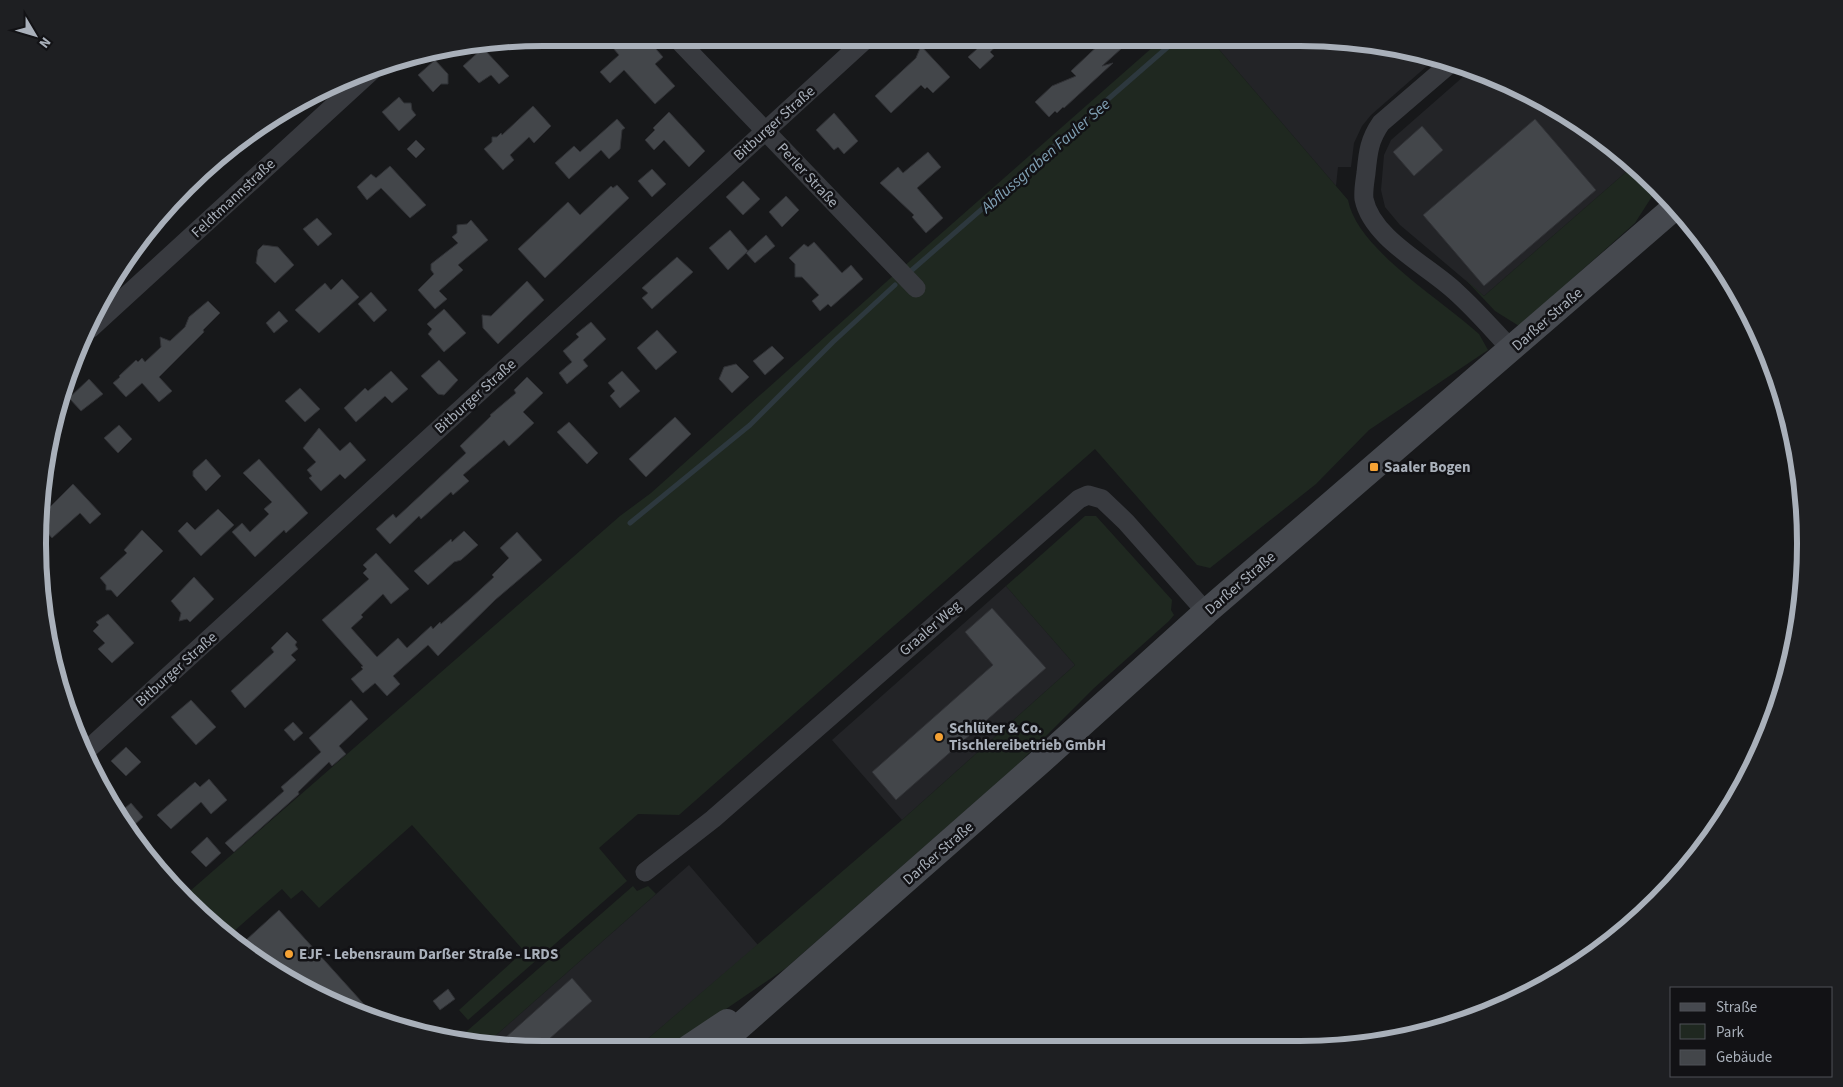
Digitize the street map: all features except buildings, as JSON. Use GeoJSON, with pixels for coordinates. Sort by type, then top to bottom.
{"type":"FeatureCollection","features":[{"type":"Feature","properties":{"kind":"main road","name":"Darßer Straße"},"geometry":{"type":"LineString","coordinates":[[723,1041],[810,966],[1206,612],[1512,350],[1669,212]]}},
{"type":"Feature","properties":{"kind":"main road","name":"Darßer Straße"},"geometry":{"type":"LineString","coordinates":[[698,1041],[810,966]]}},
{"type":"Feature","properties":{"kind":"street","name":"Perler Straße"},"geometry":{"type":"LineString","coordinates":[[684,46],[716,82],[767,130],[916,288]]}},
{"type":"Feature","properties":{"kind":"street","name":"Bitburger Straße"},"geometry":{"type":"LineString","coordinates":[[90,747],[858,46]]}},
{"type":"Feature","properties":{"kind":"street"},"geometry":{"type":"LineString","coordinates":[[1445,68],[1381,124],[1373,134],[1368,145],[1364,198],[1368,211],[1378,226],[1407,254],[1456,291],[1512,350]]}},
{"type":"Feature","properties":{"kind":"street","name":"Feldtmannstraße"},"geometry":{"type":"LineString","coordinates":[[100,320],[359,82]]}},
{"type":"Feature","properties":{"kind":"street","name":"Graaler Weg"},"geometry":{"type":"LineString","coordinates":[[645,872],[713,819],[1079,499],[1088,495],[1102,499],[1126,522],[1206,612]]}},
{"type":"Feature","properties":{"kind":"shaded area"},"geometry":{"type":"Polygon","coordinates":[[[1216,46],[1332,47],[1397,56],[1430,64],[1371,115],[1362,126],[1354,143],[1351,167],[1338,167],[1336,186],[1216,46]]]}},
{"type":"Feature","properties":{"kind":"shaded area"},"geometry":{"type":"Polygon","coordinates":[[[1465,75],[1490,84],[1548,113],[1576,130],[1628,171],[1484,296],[1400,225],[1385,207],[1381,190],[1384,155],[1391,140],[1465,75]]]}},
{"type":"Feature","properties":{"kind":"shaded area"},"geometry":{"type":"Polygon","coordinates":[[[1006,586],[1075,665],[902,820],[832,740],[1006,586]]]}},
{"type":"Feature","properties":{"kind":"shaded area"},"geometry":{"type":"Polygon","coordinates":[[[689,865],[758,945],[645,1041],[544,1041],[493,1038],[689,865]]]}},
{"type":"Feature","properties":{"kind":"green space"},"geometry":{"type":"Polygon","coordinates":[[[1154,46],[1216,46],[1348,200],[1355,218],[1367,237],[1403,273],[1479,334],[1488,350],[1369,430],[1316,484],[1210,568],[1197,565],[1095,449],[679,815],[638,814],[599,848],[627,881],[468,1020],[459,1010],[524,951],[412,825],[319,908],[302,890],[291,899],[282,889],[233,932],[189,892],[620,516],[651,493],[885,283],[1154,46]]]}},
{"type":"Feature","properties":{"kind":"green space"},"geometry":{"type":"Polygon","coordinates":[[[1628,171],[1653,194],[1635,223],[1519,326],[1495,311],[1464,278],[1484,296],[1628,171]]]}},
{"type":"Feature","properties":{"kind":"green space"},"geometry":{"type":"Polygon","coordinates":[[[1085,516],[1096,516],[1172,600],[1171,610],[1174,615],[1093,689],[1015,767],[786,968],[679,1041],[645,1041],[902,820],[1075,665],[1006,586],[1085,516]]]}},
{"type":"Feature","properties":{"kind":"green space"},"geometry":{"type":"Polygon","coordinates":[[[633,886],[637,891],[648,886],[656,894],[493,1038],[464,1034],[633,886]]]}},
{"type":"Feature","properties":{"kind":"waterway","name":"Abflussgraben Fauler See"},"geometry":{"type":"LineString","coordinates":[[912,270],[1169,46]]}},
{"type":"Feature","properties":{"kind":"waterway"},"geometry":{"type":"LineString","coordinates":[[630,523],[750,425],[833,342],[895,285]]}},
{"type":"Feature","properties":{"kind":"place","name":"Saaler Bogen"},"geometry":{"type":"Point","coordinates":[1374,467]}},
{"type":"Feature","properties":{"kind":"place","name":"Schlüter & Co. Tischlereibetrieb GmbH"},"geometry":{"type":"Point","coordinates":[939,737]}},
{"type":"Feature","properties":{"kind":"place","name":"EJF - Lebensraum Darßer Straße - LRDS"},"geometry":{"type":"Point","coordinates":[289,954]}}]}
